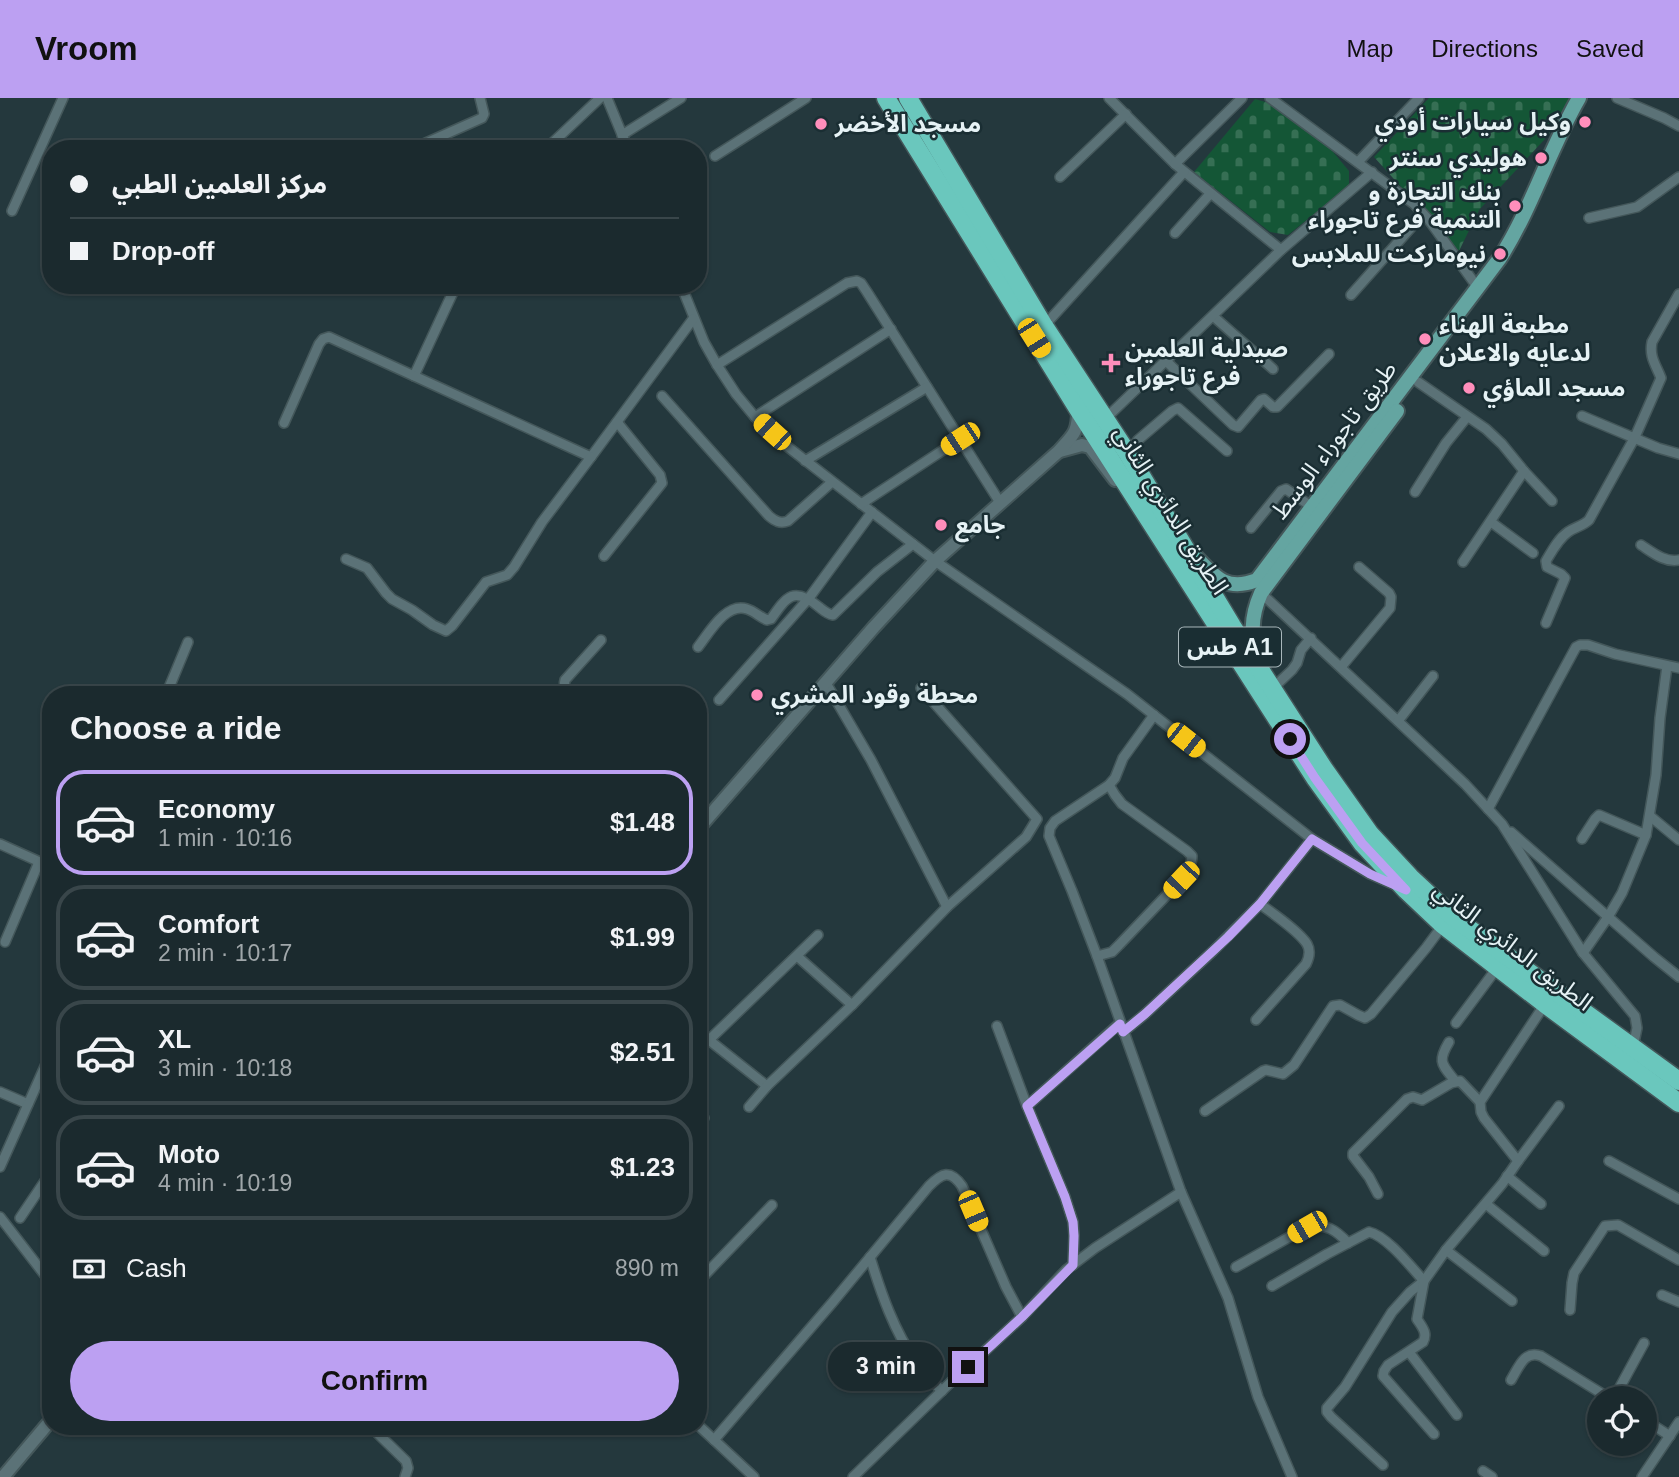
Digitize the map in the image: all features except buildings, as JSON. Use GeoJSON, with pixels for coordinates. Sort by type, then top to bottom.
{"type":"FeatureCollection","features":[{"type":"Feature","properties":{"kind":"highway"},"geometry":{"type":"LineString","coordinates":[[891,106],[902,115],[908,114],[911,102]]}},
{"type":"Feature","properties":{"kind":"highway","name":"الطريق الدائري الثاني"},"geometry":{"type":"LineString","coordinates":[[911,102],[928,148],[1078,409],[1315,778],[1362,843],[1443,925],[1679,1103]]}},
{"type":"Feature","properties":{"kind":"highway","name":"الطريق الدائري الثاني"},"geometry":{"type":"LineString","coordinates":[[891,106],[928,148],[1128,454],[1324,769],[1370,834],[1410,877],[1453,917],[1679,1081]]}},
{"type":"Feature","properties":{"kind":"main road","name":"طريق تاجوراء الوسط"},"geometry":{"type":"LineString","coordinates":[[1260,669],[1252,638],[1254,612],[1261,593],[1419,382],[1460,320],[1511,240],[1579,98]]}},
{"type":"Feature","properties":{"kind":"main road","name":"طريق تاجوراء الوسط"},"geometry":{"type":"LineString","coordinates":[[1178,537],[1210,572],[1220,579],[1234,585],[1257,580],[1507,262],[1518,245],[1590,98]]}},
{"type":"Feature","properties":{"kind":"main road"},"geometry":{"type":"LineString","coordinates":[[707,818],[935,561],[1059,451],[1076,432],[1078,409]]}},
{"type":"Feature","properties":{"kind":"main road"},"geometry":{"type":"LineString","coordinates":[[1059,451],[1082,445],[1090,447],[1118,485],[1138,503]]}},
{"type":"Feature","properties":{"kind":"main road"},"geometry":{"type":"LineString","coordinates":[[4,1477],[42,1431]]}},
{"type":"Feature","properties":{"kind":"street"},"geometry":{"type":"LineString","coordinates":[[44,140],[63,98]]}},
{"type":"Feature","properties":{"kind":"street"},"geometry":{"type":"LineString","coordinates":[[432,140],[482,118],[484,114],[481,98]]}},
{"type":"Feature","properties":{"kind":"street"},"geometry":{"type":"LineString","coordinates":[[622,135],[681,98]]}},
{"type":"Feature","properties":{"kind":"street"},"geometry":{"type":"LineString","coordinates":[[715,156],[806,98]]}},
{"type":"Feature","properties":{"kind":"street"},"geometry":{"type":"LineString","coordinates":[[1109,98],[1184,172],[1281,250]]}},
{"type":"Feature","properties":{"kind":"street"},"geometry":{"type":"LineString","coordinates":[[1175,164],[1242,98]]}},
{"type":"Feature","properties":{"kind":"street"},"geometry":{"type":"LineString","coordinates":[[1270,98],[1414,204],[1478,288]]}},
{"type":"Feature","properties":{"kind":"street"},"geometry":{"type":"LineString","coordinates":[[1358,162],[1419,98]]}},
{"type":"Feature","properties":{"kind":"street"},"geometry":{"type":"LineString","coordinates":[[1617,98],[1679,126]]}},
{"type":"Feature","properties":{"kind":"street"},"geometry":{"type":"LineString","coordinates":[[557,140],[608,99],[624,140]]}},
{"type":"Feature","properties":{"kind":"street"},"geometry":{"type":"LineString","coordinates":[[1060,177],[1126,114]]}},
{"type":"Feature","properties":{"kind":"street"},"geometry":{"type":"LineString","coordinates":[[12,211],[42,145]]}},
{"type":"Feature","properties":{"kind":"street"},"geometry":{"type":"LineString","coordinates":[[1044,326],[1184,172]]}},
{"type":"Feature","properties":{"kind":"street"},"geometry":{"type":"LineString","coordinates":[[1104,420],[1281,250],[1372,172]]}},
{"type":"Feature","properties":{"kind":"street"},"geometry":{"type":"LineString","coordinates":[[1589,218],[1637,206],[1679,177]]}},
{"type":"Feature","properties":{"kind":"street"},"geometry":{"type":"LineString","coordinates":[[1175,233],[1210,194]]}},
{"type":"Feature","properties":{"kind":"street"},"geometry":{"type":"LineString","coordinates":[[1350,295],[1423,214]]}},
{"type":"Feature","properties":{"kind":"street"},"geometry":{"type":"LineString","coordinates":[[717,365],[847,284],[857,281],[891,329],[1001,504]]}},
{"type":"Feature","properties":{"kind":"street"},"geometry":{"type":"LineString","coordinates":[[414,376],[452,294]]}},
{"type":"Feature","properties":{"kind":"street"},"geometry":{"type":"LineString","coordinates":[[684,294],[704,342],[736,394],[755,417],[805,461],[935,561],[1127,694],[1312,839],[1370,874],[1406,890]]}},
{"type":"Feature","properties":{"kind":"street"},"geometry":{"type":"LineString","coordinates":[[1546,622],[1565,579],[1547,566],[1546,561],[1563,536],[1589,520],[1635,438],[1661,378],[1652,360],[1652,342],[1679,294]]}},
{"type":"Feature","properties":{"kind":"street"},"geometry":{"type":"LineString","coordinates":[[1213,316],[1273,369]]}},
{"type":"Feature","properties":{"kind":"street"},"geometry":{"type":"LineString","coordinates":[[345,559],[367,568],[392,599],[446,631],[486,582],[507,575],[514,567],[542,522],[693,319]]}},
{"type":"Feature","properties":{"kind":"street"},"geometry":{"type":"LineString","coordinates":[[755,417],[891,329]]}},
{"type":"Feature","properties":{"kind":"street"},"geometry":{"type":"LineString","coordinates":[[284,423],[319,344],[326,338],[591,457]]}},
{"type":"Feature","properties":{"kind":"street"},"geometry":{"type":"LineString","coordinates":[[1166,361],[1238,427],[1261,400],[1264,399],[1277,407],[1329,354]]}},
{"type":"Feature","properties":{"kind":"street"},"geometry":{"type":"LineString","coordinates":[[1419,382],[1486,429],[1552,501]]}},
{"type":"Feature","properties":{"kind":"street"},"geometry":{"type":"LineString","coordinates":[[805,461],[927,387]]}},
{"type":"Feature","properties":{"kind":"street"},"geometry":{"type":"LineString","coordinates":[[662,396],[776,522],[788,521],[832,482]]}},
{"type":"Feature","properties":{"kind":"street"},"geometry":{"type":"LineString","coordinates":[[1128,454],[1138,440],[1178,408],[1227,451]]}},
{"type":"Feature","properties":{"kind":"street"},"geometry":{"type":"LineString","coordinates":[[1582,416],[1679,454]]}},
{"type":"Feature","properties":{"kind":"street"},"geometry":{"type":"LineString","coordinates":[[1415,492],[1446,443],[1467,417]]}},
{"type":"Feature","properties":{"kind":"street"},"geometry":{"type":"LineString","coordinates":[[604,556],[662,483],[660,475],[617,422]]}},
{"type":"Feature","properties":{"kind":"street"},"geometry":{"type":"LineString","coordinates":[[861,504],[960,439]]}},
{"type":"Feature","properties":{"kind":"street"},"geometry":{"type":"LineString","coordinates":[[1463,562],[1524,471]]}},
{"type":"Feature","properties":{"kind":"street"},"geometry":{"type":"LineString","coordinates":[[1251,528],[1281,491],[1286,489],[1312,507]]}},
{"type":"Feature","properties":{"kind":"street"},"geometry":{"type":"LineString","coordinates":[[719,700],[809,598],[872,512]]}},
{"type":"Feature","properties":{"kind":"street"},"geometry":{"type":"LineString","coordinates":[[1491,522],[1534,553]]}},
{"type":"Feature","properties":{"kind":"street"},"geometry":{"type":"LineString","coordinates":[[698,647],[722,618],[734,609],[747,609],[767,620],[771,619],[786,598],[796,595],[809,598],[828,614],[834,615],[877,572],[913,544]]}},
{"type":"Feature","properties":{"kind":"street"},"geometry":{"type":"LineString","coordinates":[[1641,545],[1670,561],[1679,560]]}},
{"type":"Feature","properties":{"kind":"street"},"geometry":{"type":"LineString","coordinates":[[1341,667],[1390,607],[1389,593],[1359,567]]}},
{"type":"Feature","properties":{"kind":"street"},"geometry":{"type":"LineString","coordinates":[[1261,593],[1465,784],[1502,824],[1679,977]]}},
{"type":"Feature","properties":{"kind":"street"},"geometry":{"type":"LineString","coordinates":[[1272,688],[1292,670],[1301,650],[1311,638]]}},
{"type":"Feature","properties":{"kind":"street"},"geometry":{"type":"LineString","coordinates":[[564,686],[565,680],[601,640]]}},
{"type":"Feature","properties":{"kind":"street"},"geometry":{"type":"LineString","coordinates":[[170,686],[188,642]]}},
{"type":"Feature","properties":{"kind":"street"},"geometry":{"type":"LineString","coordinates":[[1488,809],[1576,647],[1588,645],[1615,654],[1679,668]]}},
{"type":"Feature","properties":{"kind":"street"},"geometry":{"type":"LineString","coordinates":[[1583,953],[1622,893],[1646,835],[1656,775],[1667,666]]}},
{"type":"Feature","properties":{"kind":"street"},"geometry":{"type":"LineString","coordinates":[[1398,721],[1433,676]]}},
{"type":"Feature","properties":{"kind":"street"},"geometry":{"type":"LineString","coordinates":[[826,683],[871,760],[947,907]]}},
{"type":"Feature","properties":{"kind":"street"},"geometry":{"type":"LineString","coordinates":[[748,1107],[947,907],[1026,836],[1037,819],[921,688]]}},
{"type":"Feature","properties":{"kind":"street"},"geometry":{"type":"LineString","coordinates":[[1154,715],[1123,758],[1115,778],[1109,785],[1055,821],[1049,836],[1097,956],[1181,1192],[1228,1298],[1258,1397],[1292,1477]]}},
{"type":"Feature","properties":{"kind":"street"},"geometry":{"type":"LineString","coordinates":[[1097,956],[1119,946],[1181,880],[1192,860],[1187,851],[1122,804],[1109,785]]}},
{"type":"Feature","properties":{"kind":"street"},"geometry":{"type":"LineString","coordinates":[[1583,839],[1599,815],[1646,835]]}},
{"type":"Feature","properties":{"kind":"street"},"geometry":{"type":"LineString","coordinates":[[1650,816],[1679,840]]}},
{"type":"Feature","properties":{"kind":"street"},"geometry":{"type":"LineString","coordinates":[[1502,824],[1583,953],[1635,1016],[1637,1028],[1633,1047]]}},
{"type":"Feature","properties":{"kind":"street"},"geometry":{"type":"LineString","coordinates":[[1027,1106],[1204,960],[1260,904],[1312,839]]}},
{"type":"Feature","properties":{"kind":"street"},"geometry":{"type":"LineString","coordinates":[[0,844],[42,863]]}},
{"type":"Feature","properties":{"kind":"street"},"geometry":{"type":"LineString","coordinates":[[5,942],[42,870]]}},
{"type":"Feature","properties":{"kind":"street"},"geometry":{"type":"LineString","coordinates":[[1255,1020],[1306,964],[1310,956],[1308,945],[1260,904]]}},
{"type":"Feature","properties":{"kind":"street"},"geometry":{"type":"LineString","coordinates":[[1205,1111],[1263,1071],[1283,1074],[1289,1070],[1333,1006],[1340,1005],[1365,1018],[1371,1014],[1443,925]]}},
{"type":"Feature","properties":{"kind":"street"},"geometry":{"type":"LineString","coordinates":[[768,1086],[709,1040],[818,935]]}},
{"type":"Feature","properties":{"kind":"street"},"geometry":{"type":"LineString","coordinates":[[797,956],[852,1005]]}},
{"type":"Feature","properties":{"kind":"street"},"geometry":{"type":"LineString","coordinates":[[1456,1023],[1497,968]]}},
{"type":"Feature","properties":{"kind":"street"},"geometry":{"type":"LineString","coordinates":[[1480,1102],[1545,1004]]}},
{"type":"Feature","properties":{"kind":"street"},"geometry":{"type":"LineString","coordinates":[[997,1026],[1073,1222],[1073,1265]]}},
{"type":"Feature","properties":{"kind":"street"},"geometry":{"type":"LineString","coordinates":[[1449,1042],[1441,1055],[1444,1066],[1455,1081]]}},
{"type":"Feature","properties":{"kind":"street"},"geometry":{"type":"LineString","coordinates":[[0,1167],[4,1144],[28,1104],[42,1073]]}},
{"type":"Feature","properties":{"kind":"street"},"geometry":{"type":"LineString","coordinates":[[1378,1194],[1353,1156],[1354,1150],[1407,1099],[1413,1097],[1422,1100],[1455,1081],[1464,1084],[1480,1102],[1484,1118],[1517,1161]]}},
{"type":"Feature","properties":{"kind":"street"},"geometry":{"type":"LineString","coordinates":[[0,1092],[28,1104]]}},
{"type":"Feature","properties":{"kind":"street"},"geometry":{"type":"LineString","coordinates":[[1383,1465],[1331,1417],[1327,1408],[1345,1387],[1392,1312],[1424,1281],[1446,1250],[1507,1177],[1559,1106]]}},
{"type":"Feature","properties":{"kind":"street"},"geometry":{"type":"LineString","coordinates":[[1609,1161],[1679,1199]]}},
{"type":"Feature","properties":{"kind":"street"},"geometry":{"type":"LineString","coordinates":[[714,1440],[938,1177],[946,1174],[958,1179],[1022,1317]]}},
{"type":"Feature","properties":{"kind":"street"},"geometry":{"type":"LineString","coordinates":[[1507,1177],[1541,1203]]}},
{"type":"Feature","properties":{"kind":"street"},"geometry":{"type":"LineString","coordinates":[[20,1218],[42,1185]]}},
{"type":"Feature","properties":{"kind":"street"},"geometry":{"type":"LineString","coordinates":[[853,1477],[1073,1265],[1181,1192]]}},
{"type":"Feature","properties":{"kind":"street"},"geometry":{"type":"LineString","coordinates":[[1486,1204],[1544,1251]]}},
{"type":"Feature","properties":{"kind":"street"},"geometry":{"type":"LineString","coordinates":[[707,1273],[772,1205]]}},
{"type":"Feature","properties":{"kind":"street"},"geometry":{"type":"LineString","coordinates":[[0,1217],[42,1271]]}},
{"type":"Feature","properties":{"kind":"street"},"geometry":{"type":"LineString","coordinates":[[1570,1311],[1574,1273],[1605,1226],[1618,1224],[1679,1260]]}},
{"type":"Feature","properties":{"kind":"street"},"geometry":{"type":"LineString","coordinates":[[1236,1267],[1307,1227],[1322,1225],[1331,1228],[1348,1243]]}},
{"type":"Feature","properties":{"kind":"street"},"geometry":{"type":"LineString","coordinates":[[1272,1286],[1369,1232],[1375,1233],[1386,1242],[1424,1281]]}},
{"type":"Feature","properties":{"kind":"street"},"geometry":{"type":"LineString","coordinates":[[1446,1250],[1512,1301]]}},
{"type":"Feature","properties":{"kind":"street"},"geometry":{"type":"LineString","coordinates":[[870,1257],[890,1315],[900,1335],[922,1370],[942,1391]]}},
{"type":"Feature","properties":{"kind":"street"},"geometry":{"type":"LineString","coordinates":[[1424,1281],[1417,1319],[1426,1337],[1423,1342],[1388,1365],[1383,1376],[1434,1434]]}},
{"type":"Feature","properties":{"kind":"street"},"geometry":{"type":"LineString","coordinates":[[1662,1295],[1679,1302]]}},
{"type":"Feature","properties":{"kind":"street"},"geometry":{"type":"LineString","coordinates":[[1619,1386],[1644,1343]]}},
{"type":"Feature","properties":{"kind":"street"},"geometry":{"type":"LineString","coordinates":[[1409,1352],[1457,1415]]}},
{"type":"Feature","properties":{"kind":"street"},"geometry":{"type":"LineString","coordinates":[[1511,1380],[1527,1355],[1534,1353],[1592,1386]]}},
{"type":"Feature","properties":{"kind":"street"},"geometry":{"type":"LineString","coordinates":[[1642,1477],[1679,1422]]}},
{"type":"Feature","properties":{"kind":"street"},"geometry":{"type":"LineString","coordinates":[[1657,1428],[1670,1436]]}},
{"type":"Feature","properties":{"kind":"street"},"geometry":{"type":"LineString","coordinates":[[707,1433],[754,1477]]}},
{"type":"Feature","properties":{"kind":"street"},"geometry":{"type":"LineString","coordinates":[[379,1435],[406,1461],[408,1468],[405,1477]]}},
{"type":"Feature","properties":{"kind":"street"},"geometry":{"type":"LineString","coordinates":[[1483,1471],[1492,1477]]}},
{"type":"Feature","properties":{"kind":"green space"},"geometry":{"type":"Polygon","coordinates":[[[1429,98],[1570,98],[1545,139],[1479,210],[1459,251],[1374,157],[1429,98]]]}},
{"type":"Feature","properties":{"kind":"green space"},"geometry":{"type":"Polygon","coordinates":[[[1255,99],[1269,103],[1329,147],[1349,171],[1349,186],[1288,235],[1270,232],[1194,172],[1255,99]]]}},
{"type":"Feature","properties":{"kind":"place","name":"وكيل سيارات أودي"},"geometry":{"type":"Point","coordinates":[1585,122]}},
{"type":"Feature","properties":{"kind":"place","name":"مسجد الأخضر"},"geometry":{"type":"Point","coordinates":[821,124]}},
{"type":"Feature","properties":{"kind":"place","name":"هوليدي سنتر"},"geometry":{"type":"Point","coordinates":[1541,158]}},
{"type":"Feature","properties":{"kind":"place","name":"بنك التجارة و التنمية فرع تاجوراء"},"geometry":{"type":"Point","coordinates":[1515,206]}},
{"type":"Feature","properties":{"kind":"place","name":"نيوماركت للملابس"},"geometry":{"type":"Point","coordinates":[1500,254]}},
{"type":"Feature","properties":{"kind":"place","name":"مطبعة الهناء لدعايه والاعلان"},"geometry":{"type":"Point","coordinates":[1425,339]}},
{"type":"Feature","properties":{"kind":"place","name":"صيدلية العلمين فرع تاجوراء"},"geometry":{"type":"Point","coordinates":[1111,363]}},
{"type":"Feature","properties":{"kind":"place","name":"مسجد الماؤي"},"geometry":{"type":"Point","coordinates":[1469,388]}},
{"type":"Feature","properties":{"kind":"place","name":"جامع"},"geometry":{"type":"Point","coordinates":[941,525]}},
{"type":"Feature","properties":{"kind":"place","name":"محطة وقود المشري"},"geometry":{"type":"Point","coordinates":[757,695]}},
{"type":"Feature","properties":{"kind":"route"},"geometry":{"type":"LineString","coordinates":[[968,1367],[1073,1265],[1073,1222],[1027,1106],[1120,1024],[1123,1032],[1196,967],[1260,904],[1312,839],[1370,874],[1406,890],[1362,843],[1290,739]]}}]}
